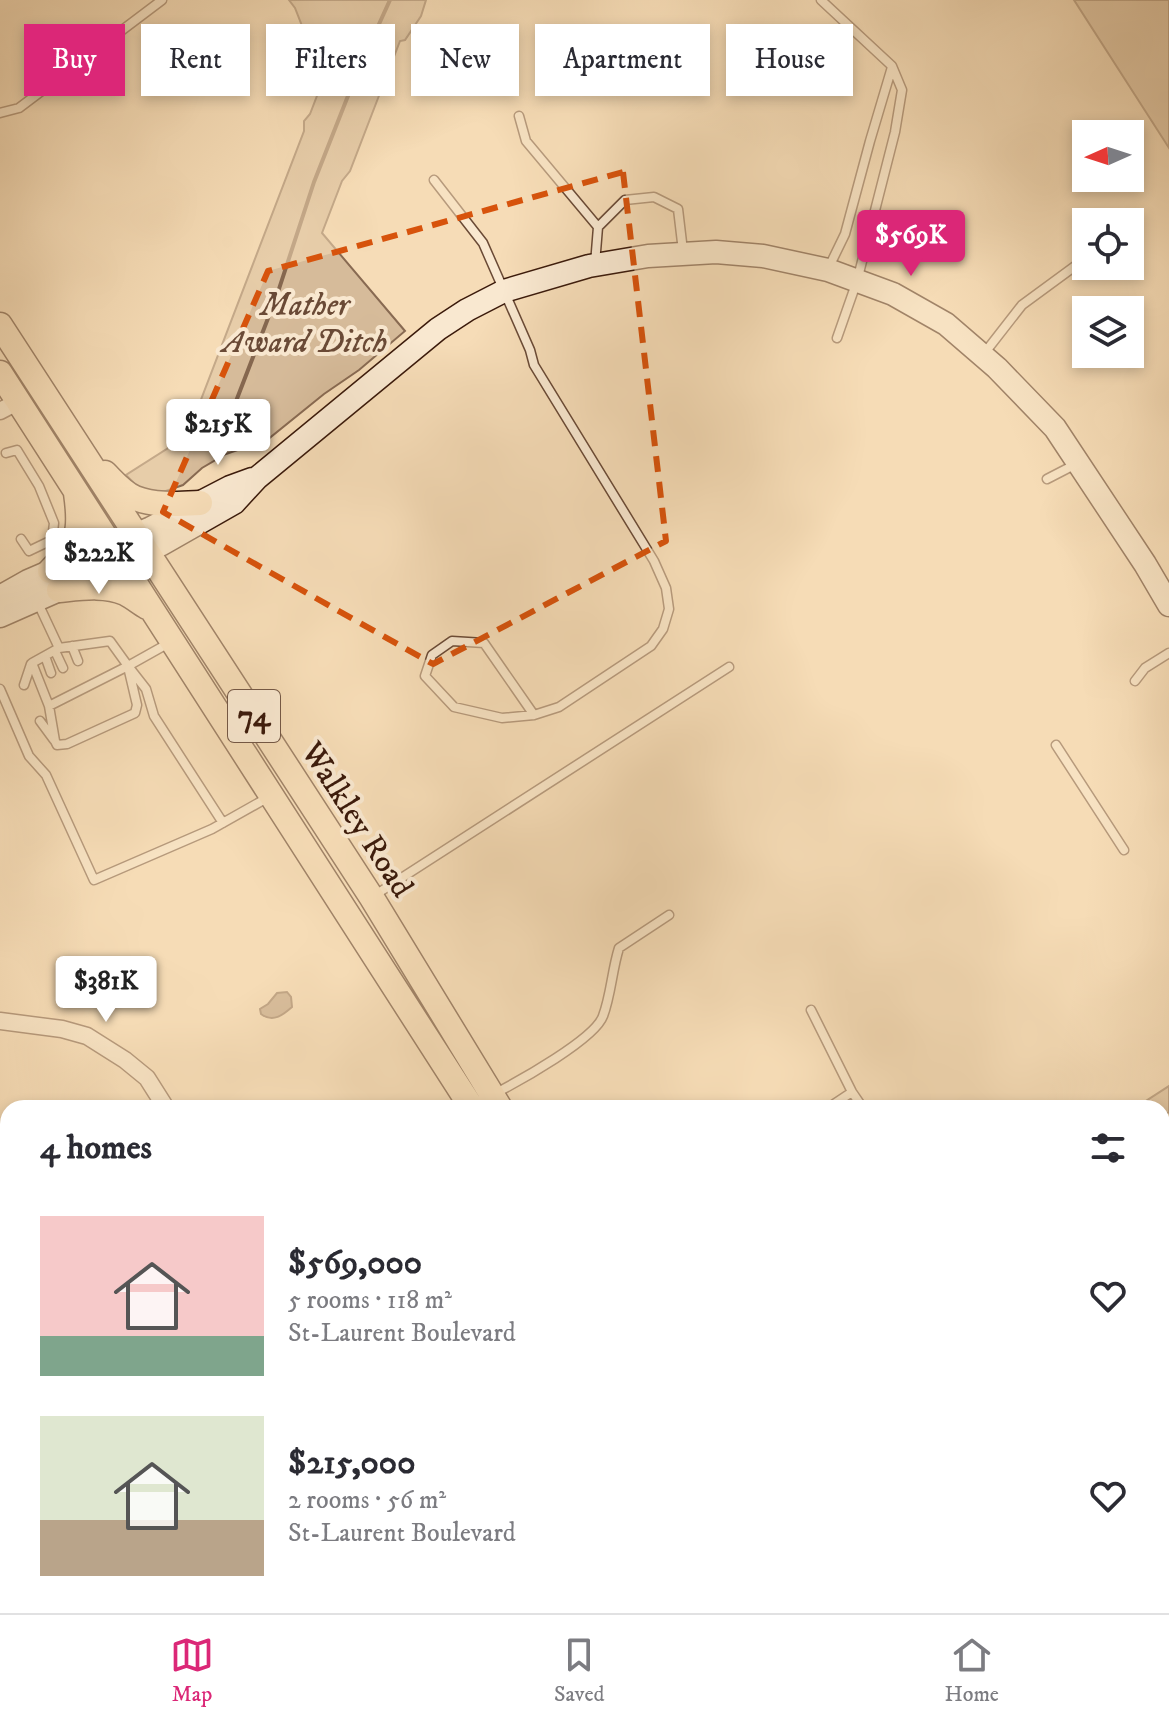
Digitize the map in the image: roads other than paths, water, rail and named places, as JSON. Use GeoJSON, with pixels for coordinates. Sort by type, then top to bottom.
{"type":"FeatureCollection","features":[{"type":"Feature","properties":{"kind":"main road","name":"Walkley Road"},"geometry":{"type":"LineString","coordinates":[[0,325],[372,898],[481,1100]]}},
{"type":"Feature","properties":{"kind":"main road","name":"Walkley Road"},"geometry":{"type":"LineString","coordinates":[[0,373],[9,406],[75,487],[269,792],[481,1100]]}},
{"type":"Feature","properties":{"kind":"main road"},"geometry":{"type":"LineString","coordinates":[[78,446],[134,497],[168,504],[200,503]]}},
{"type":"Feature","properties":{"kind":"main road"},"geometry":{"type":"LineString","coordinates":[[75,487],[79,516],[77,537],[48,587],[105,588],[123,592],[155,612]]}},
{"type":"Feature","properties":{"kind":"main road"},"geometry":{"type":"LineString","coordinates":[[269,792],[290,772]]}},
{"type":"Feature","properties":{"kind":"street"},"geometry":{"type":"LineString","coordinates":[[0,616],[48,587],[116,553],[234,503],[257,478],[438,329],[504,291],[595,265],[648,256],[716,252],[763,256],[828,270],[893,294],[946,324],[1055,428],[1169,605]]}},
{"type":"Feature","properties":{"kind":"street"},"geometry":{"type":"LineString","coordinates":[[140,543],[200,503],[230,487],[257,478]]}},
{"type":"Feature","properties":{"kind":"street"},"geometry":{"type":"LineString","coordinates":[[0,597],[48,587]]}},
{"type":"Feature","properties":{"kind":"street"},"geometry":{"type":"LineString","coordinates":[[0,1021],[62,1029],[87,1036],[147,1078],[158,1100]]}},
{"type":"Feature","properties":{"kind":"lane"},"geometry":{"type":"LineString","coordinates":[[0,113],[19,108],[162,0]]}},
{"type":"Feature","properties":{"kind":"lane"},"geometry":{"type":"LineString","coordinates":[[821,0],[892,66],[902,90],[895,132],[857,281],[837,338]]}},
{"type":"Feature","properties":{"kind":"lane"},"geometry":{"type":"LineString","coordinates":[[828,270],[845,234],[892,66]]}},
{"type":"Feature","properties":{"kind":"lane"},"geometry":{"type":"LineString","coordinates":[[519,116],[526,141],[598,227]]}},
{"type":"Feature","properties":{"kind":"lane"},"geometry":{"type":"LineString","coordinates":[[434,180],[483,243],[534,365],[654,561],[666,588],[669,609],[663,629],[651,646],[559,707],[534,715],[502,718],[454,707],[425,676],[432,655],[452,641],[484,643],[534,715]]}},
{"type":"Feature","properties":{"kind":"lane"},"geometry":{"type":"LineString","coordinates":[[595,265],[598,227],[625,200],[654,197],[678,209],[684,254]]}},
{"type":"Feature","properties":{"kind":"lane"},"geometry":{"type":"LineString","coordinates":[[983,356],[1022,305],[1072,268]]}},
{"type":"Feature","properties":{"kind":"lane"},"geometry":{"type":"LineString","coordinates":[[6,453],[17,450],[39,486],[54,523],[52,540],[29,551],[21,539]]}},
{"type":"Feature","properties":{"kind":"lane"},"geometry":{"type":"LineString","coordinates":[[1047,479],[1078,462]]}},
{"type":"Feature","properties":{"kind":"lane"},"geometry":{"type":"LineString","coordinates":[[48,587],[57,649],[63,668]]}},
{"type":"Feature","properties":{"kind":"lane"},"geometry":{"type":"LineString","coordinates":[[24,685],[32,663],[57,649],[110,641],[146,689],[154,716],[223,823]]}},
{"type":"Feature","properties":{"kind":"lane"},"geometry":{"type":"LineString","coordinates":[[49,706],[173,641]]}},
{"type":"Feature","properties":{"kind":"lane"},"geometry":{"type":"LineString","coordinates":[[85,645],[90,655]]}},
{"type":"Feature","properties":{"kind":"lane"},"geometry":{"type":"LineString","coordinates":[[72,646],[78,661]]}},
{"type":"Feature","properties":{"kind":"lane"},"geometry":{"type":"LineString","coordinates":[[1135,681],[1145,668],[1169,653]]}},
{"type":"Feature","properties":{"kind":"lane"},"geometry":{"type":"LineString","coordinates":[[45,656],[51,673]]}},
{"type":"Feature","properties":{"kind":"lane"},"geometry":{"type":"LineString","coordinates":[[32,663],[49,706],[55,741]]}},
{"type":"Feature","properties":{"kind":"lane"},"geometry":{"type":"LineString","coordinates":[[40,721],[57,745],[67,744],[135,713],[137,705],[128,666]]}},
{"type":"Feature","properties":{"kind":"lane"},"geometry":{"type":"LineString","coordinates":[[372,898],[729,667]]}},
{"type":"Feature","properties":{"kind":"lane"},"geometry":{"type":"LineString","coordinates":[[97,669],[102,679]]}},
{"type":"Feature","properties":{"kind":"lane"},"geometry":{"type":"LineString","coordinates":[[84,675],[89,686]]}},
{"type":"Feature","properties":{"kind":"lane"},"geometry":{"type":"LineString","coordinates":[[69,682],[74,693]]}},
{"type":"Feature","properties":{"kind":"lane"},"geometry":{"type":"LineString","coordinates":[[57,687],[62,699]]}},
{"type":"Feature","properties":{"kind":"lane"},"geometry":{"type":"LineString","coordinates":[[0,689],[29,756],[46,775],[94,880],[223,823],[269,792]]}},
{"type":"Feature","properties":{"kind":"lane"},"geometry":{"type":"LineString","coordinates":[[1056,745],[1124,850]]}},
{"type":"Feature","properties":{"kind":"lane"},"geometry":{"type":"LineString","coordinates":[[492,1100],[595,1030],[603,1018],[619,948],[669,915]]}},
{"type":"Feature","properties":{"kind":"lane"},"geometry":{"type":"LineString","coordinates":[[811,1010],[858,1100]]}},
{"type":"Feature","properties":{"kind":"lane"},"geometry":{"type":"LineString","coordinates":[[840,1100],[852,1092]]}},
{"type":"Feature","properties":{"kind":"waterway"},"geometry":{"type":"LineString","coordinates":[[233,409],[277,295],[314,182],[359,68],[390,0]]}},
{"type":"Feature","properties":{"kind":"park label","name":"Mather Award Ditch"},"geometry":{"type":"Point","coordinates":[305,322]}}]}
